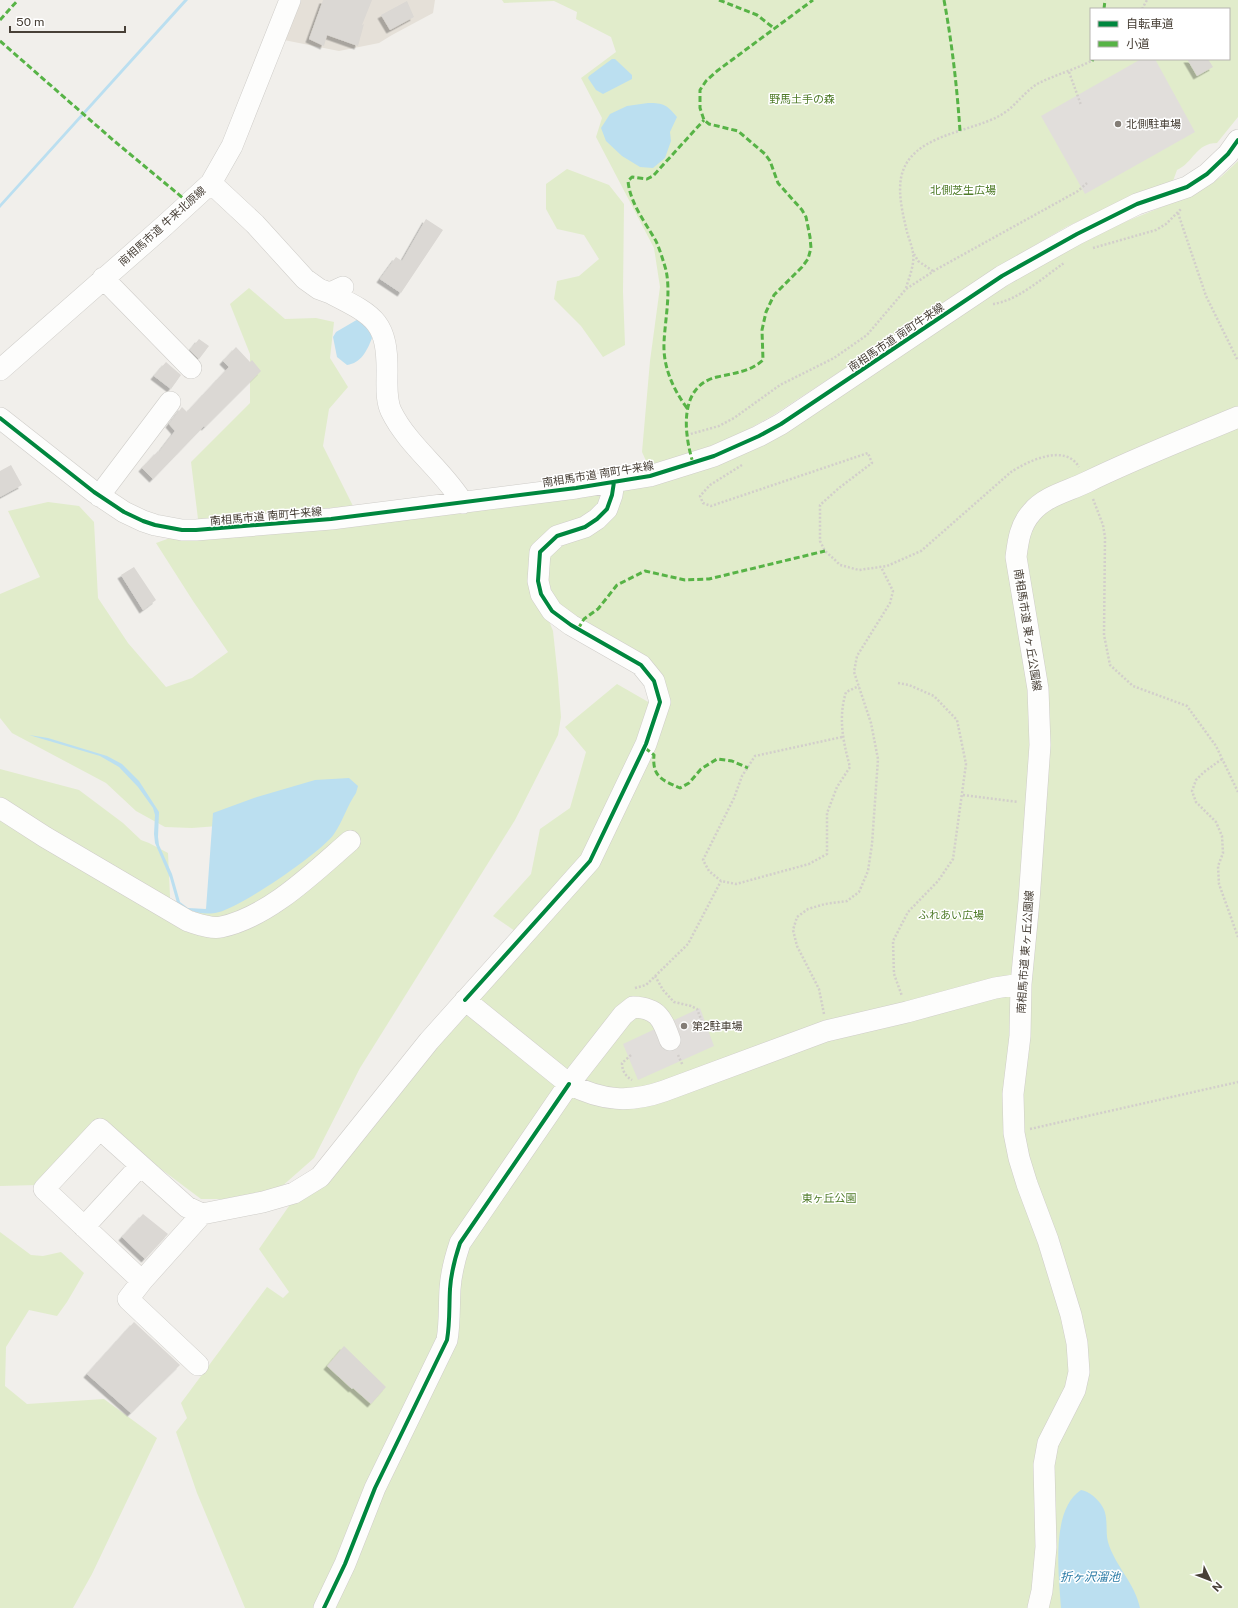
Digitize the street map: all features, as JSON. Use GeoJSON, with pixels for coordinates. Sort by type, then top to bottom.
{"type":"FeatureCollection","features":[{"type":"Feature","properties":{"kind":"street","name":"南相馬市道 牛来北原線"},"geometry":{"type":"LineString","coordinates":[[0,370],[211,183],[232,146],[290,0]]}},
{"type":"Feature","properties":{"kind":"street","name":"南相馬市道 南町牛来線"},"geometry":{"type":"LineString","coordinates":[[0,418],[99,496],[124,512],[143,521],[176,529],[196,530],[331,519],[576,488],[650,476],[714,456],[759,436],[781,424],[1002,276],[1077,234],[1137,204],[1186,187],[1207,174],[1228,154],[1238,140]]}},
{"type":"Feature","properties":{"kind":"street"},"geometry":{"type":"LineString","coordinates":[[211,183],[255,224],[305,279],[319,289],[337,290],[367,313],[379,325],[388,356],[387,399],[391,410],[410,439],[443,476],[463,502]]}},
{"type":"Feature","properties":{"kind":"street"},"geometry":{"type":"LineString","coordinates":[[103,278],[191,368]]}},
{"type":"Feature","properties":{"kind":"street"},"geometry":{"type":"LineString","coordinates":[[99,496],[170,402]]}},
{"type":"Feature","properties":{"kind":"street","name":"南相馬市道 東ヶ丘公園線"},"geometry":{"type":"LineString","coordinates":[[1038,1608],[1042,1591],[1046,1547],[1044,1466],[1048,1443],[1075,1390],[1079,1372],[1077,1343],[1071,1315],[1048,1240],[1027,1184],[1019,1158],[1014,1133],[1013,1094],[1020,1036],[1021,984],[1029,901],[1040,744],[1040,711],[1034,658],[1016,558],[1018,540],[1024,523],[1032,512],[1042,503],[1096,477],[1238,417]]}},
{"type":"Feature","properties":{"kind":"street"},"geometry":{"type":"LineString","coordinates":[[142,1281],[44,1189],[100,1129],[187,1207],[202,1214],[263,1202],[294,1193],[320,1177],[429,1041],[590,861],[644,748],[660,702],[654,681],[642,665],[571,625],[552,611],[541,594],[538,581],[540,552],[557,536],[585,526],[597,519],[607,509],[612,495],[614,482]]}},
{"type":"Feature","properties":{"kind":"street"},"geometry":{"type":"LineString","coordinates":[[0,808],[45,837],[188,921],[201,925],[220,927],[252,916],[293,890],[350,841]]}},
{"type":"Feature","properties":{"kind":"street"},"geometry":{"type":"LineString","coordinates":[[466,1000],[570,1084],[582,1091],[626,1100],[646,1098],[826,1030],[907,1012],[995,988],[1021,984]]}},
{"type":"Feature","properties":{"kind":"street"},"geometry":{"type":"LineString","coordinates":[[324,1608],[345,1564],[375,1488],[447,1340],[449,1328],[450,1289],[454,1260],[460,1243],[570,1084],[616,1024],[633,1007],[656,1012],[670,1040]]}},
{"type":"Feature","properties":{"kind":"street"},"geometry":{"type":"LineString","coordinates":[[84,1227],[140,1166]]}},
{"type":"Feature","properties":{"kind":"street"},"geometry":{"type":"LineString","coordinates":[[198,1364],[128,1299],[142,1281],[202,1214]]}},
{"type":"Feature","properties":{"kind":"path"},"geometry":{"type":"LineString","coordinates":[[933,271],[918,261],[914,254],[902,209],[901,180],[904,167],[926,143],[1000,116],[1016,104],[1029,90],[1040,83],[1069,72],[1093,60]]}},
{"type":"Feature","properties":{"kind":"path"},"geometry":{"type":"LineString","coordinates":[[1069,72],[1081,105]]}},
{"type":"Feature","properties":{"kind":"path"},"geometry":{"type":"LineString","coordinates":[[687,435],[719,426],[734,418],[780,385],[834,358],[867,335],[906,289],[933,271],[1078,191],[1088,183]]}},
{"type":"Feature","properties":{"kind":"path"},"geometry":{"type":"LineString","coordinates":[[1088,250],[1156,230],[1166,224],[1188,202],[1189,198],[1186,187]]}},
{"type":"Feature","properties":{"kind":"path"},"geometry":{"type":"LineString","coordinates":[[1178,213],[1206,296],[1238,360]]}},
{"type":"Feature","properties":{"kind":"path"},"geometry":{"type":"LineString","coordinates":[[906,289],[914,254]]}},
{"type":"Feature","properties":{"kind":"path"},"geometry":{"type":"LineString","coordinates":[[990,305],[1002,302],[1028,289],[1069,260]]}},
{"type":"Feature","properties":{"kind":"path"},"geometry":{"type":"LineString","coordinates":[[744,464],[705,489],[700,496],[703,503],[711,506],[868,453],[872,463],[839,488],[820,505],[820,541],[825,551],[840,565],[859,570],[887,566],[921,551],[1011,472],[1020,466],[1049,456],[1061,455],[1070,458],[1077,463],[1086,483],[1099,513],[1105,537],[1104,635],[1110,665],[1132,686],[1187,706],[1216,746],[1238,792]]}},
{"type":"Feature","properties":{"kind":"path"},"geometry":{"type":"LineString","coordinates":[[826,1030],[819,989],[797,946],[792,930],[797,918],[808,909],[825,904],[847,901],[859,892],[868,871],[872,844],[878,759],[871,723],[854,672],[857,656],[890,603],[893,591],[881,567]]}},
{"type":"Feature","properties":{"kind":"path"},"geometry":{"type":"LineString","coordinates":[[898,683],[909,685],[934,696],[956,720],[966,764],[953,860],[938,881],[908,912],[894,940],[894,974],[907,1012]]}},
{"type":"Feature","properties":{"kind":"path"},"geometry":{"type":"LineString","coordinates":[[842,737],[755,756],[742,776],[734,798],[703,860],[709,871],[721,881],[736,884],[809,864],[827,854],[827,813],[837,787],[850,767],[842,737],[842,706],[846,692],[858,686]]}},
{"type":"Feature","properties":{"kind":"path"},"geometry":{"type":"LineString","coordinates":[[1222,759],[1196,780],[1192,791],[1196,802],[1216,822],[1222,836],[1223,853],[1218,866],[1219,884],[1238,937]]}},
{"type":"Feature","properties":{"kind":"path"},"geometry":{"type":"LineString","coordinates":[[963,795],[1022,803],[1036,801]]}},
{"type":"Feature","properties":{"kind":"path"},"geometry":{"type":"LineString","coordinates":[[633,989],[646,985],[688,944],[721,881]]}},
{"type":"Feature","properties":{"kind":"path"},"geometry":{"type":"LineString","coordinates":[[655,976],[663,990],[674,1002],[697,1009],[704,1027]]}},
{"type":"Feature","properties":{"kind":"path"},"geometry":{"type":"LineString","coordinates":[[1014,1133],[1238,1082]]}},
{"type":"Feature","properties":{"kind":"shaded area"},"geometry":{"type":"Polygon","coordinates":[[[296,0],[435,0],[433,13],[379,43],[339,51],[279,39],[296,0]]]}},
{"type":"Feature","properties":{"kind":"shaded area","name":"北側駐車場"},"geometry":{"type":"Polygon","coordinates":[[[1139,60],[1156,60],[1195,132],[1085,194],[1041,116],[1139,60]]]}},
{"type":"Feature","properties":{"kind":"shaded area","name":"第2駐車場"},"geometry":{"type":"Polygon","coordinates":[[[700,1008],[714,1046],[638,1080],[623,1044],[700,1008]]]}},
{"type":"Feature","properties":{"kind":"green space"},"geometry":{"type":"Polygon","coordinates":[[[502,0],[1238,0],[1238,117],[1217,143],[1204,146],[1187,163],[1177,170],[1173,181],[1111,206],[1066,227],[1013,258],[772,416],[743,432],[681,459],[648,465],[642,452],[650,361],[660,287],[654,248],[596,137],[602,118],[581,78],[616,52],[611,37],[576,19],[577,12],[554,1],[504,3],[502,0]]]}},
{"type":"Feature","properties":{"kind":"green space","name":"東ヶ丘公園"},"geometry":{"type":"Polygon","coordinates":[[[1238,161],[1238,1608],[245,1608],[197,1493],[176,1432],[187,1418],[181,1403],[267,1287],[283,1298],[289,1292],[259,1249],[319,1163],[515,931],[493,916],[531,874],[540,829],[570,808],[586,752],[565,727],[617,684],[650,703],[646,685],[635,670],[547,616],[553,631],[558,678],[561,717],[558,735],[515,820],[360,1068],[314,1158],[280,1188],[223,1199],[201,1199],[101,1124],[37,1185],[0,1186],[0,769],[79,790],[123,823],[141,840],[168,853],[170,922],[221,903],[231,825],[192,828],[165,827],[136,811],[106,783],[12,733],[0,718],[0,594],[40,577],[8,511],[48,502],[79,506],[94,522],[98,598],[128,643],[166,687],[192,678],[228,652],[156,543],[170,538],[692,473],[981,302],[1045,262],[1115,226],[1184,198],[1221,177],[1238,161]]]}},
{"type":"Feature","properties":{"kind":"green space"},"geometry":{"type":"Polygon","coordinates":[[[567,169],[609,185],[624,204],[623,292],[625,345],[603,357],[581,326],[554,299],[557,281],[579,276],[599,259],[584,235],[557,229],[546,209],[546,184],[567,169]]]}},
{"type":"Feature","properties":{"kind":"green space"},"geometry":{"type":"Polygon","coordinates":[[[249,288],[285,319],[316,318],[334,322],[330,358],[348,387],[329,409],[323,446],[353,506],[198,519],[191,462],[250,403],[250,354],[230,304],[249,288]]]}},
{"type":"Feature","properties":{"kind":"green space"},"geometry":{"type":"Polygon","coordinates":[[[0,1232],[31,1255],[43,1256],[61,1252],[84,1273],[57,1316],[29,1310],[6,1347],[5,1386],[27,1404],[104,1399],[157,1438],[92,1574],[73,1608],[0,1608],[0,1232]]]}},
{"type":"Feature","properties":{"kind":"water"},"geometry":{"type":"Polygon","coordinates":[[[184,0],[188,0],[0,208],[0,204],[184,0]]]}},
{"type":"Feature","properties":{"kind":"water"},"geometry":{"type":"Polygon","coordinates":[[[612,59],[615,59],[632,75],[632,79],[603,94],[596,90],[588,78],[612,59]]]}},
{"type":"Feature","properties":{"kind":"water"},"geometry":{"type":"Polygon","coordinates":[[[648,103],[665,106],[677,117],[670,132],[671,141],[665,158],[653,168],[640,167],[622,156],[606,141],[601,128],[610,114],[627,106],[648,103]]]}},
{"type":"Feature","properties":{"kind":"water"},"geometry":{"type":"Polygon","coordinates":[[[360,318],[369,325],[372,338],[363,356],[356,362],[347,365],[337,357],[333,337],[336,332],[360,318]]]}},
{"type":"Feature","properties":{"kind":"water"},"geometry":{"type":"Polygon","coordinates":[[[29,735],[48,738],[107,756],[122,764],[139,781],[159,812],[159,845],[172,874],[180,902],[188,908],[206,909],[213,813],[257,797],[315,780],[349,778],[358,786],[356,793],[334,834],[313,854],[278,880],[226,910],[215,913],[199,913],[191,910],[177,903],[170,878],[155,843],[155,815],[153,808],[138,787],[119,767],[100,756],[29,735]]]}},
{"type":"Feature","properties":{"kind":"water","name":"折ヶ沢溜池"},"geometry":{"type":"Polygon","coordinates":[[[1081,1490],[1096,1498],[1104,1510],[1107,1538],[1111,1551],[1130,1582],[1140,1608],[1061,1608],[1058,1562],[1061,1528],[1065,1512],[1071,1500],[1081,1490]]]}},
{"type":"Feature","properties":{"kind":"building"},"geometry":{"type":"Polygon","coordinates":[[[323,0],[372,0],[362,25],[364,24],[358,46],[327,35],[324,46],[309,39],[323,0]]]}},
{"type":"Feature","properties":{"kind":"building"},"geometry":{"type":"Polygon","coordinates":[[[407,1],[414,17],[390,30],[381,15],[407,1]]]}},
{"type":"Feature","properties":{"kind":"building"},"geometry":{"type":"Polygon","coordinates":[[[1188,60],[1209,60],[1213,67],[1197,76],[1188,60]]]}},
{"type":"Feature","properties":{"kind":"building"},"geometry":{"type":"Polygon","coordinates":[[[426,219],[443,230],[401,293],[380,279],[396,257],[402,261],[426,219]]]}},
{"type":"Feature","properties":{"kind":"building"},"geometry":{"type":"Polygon","coordinates":[[[199,339],[209,346],[199,359],[190,350],[199,339]]]}},
{"type":"Feature","properties":{"kind":"building"},"geometry":{"type":"Polygon","coordinates":[[[236,347],[250,362],[252,360],[261,371],[205,427],[204,426],[153,479],[142,468],[158,451],[159,452],[175,431],[169,424],[182,407],[187,412],[229,367],[223,361],[236,347]]]}},
{"type":"Feature","properties":{"kind":"building"},"geometry":{"type":"Polygon","coordinates":[[[166,362],[181,375],[171,389],[154,376],[166,362]]]}},
{"type":"Feature","properties":{"kind":"building"},"geometry":{"type":"Polygon","coordinates":[[[11,465],[22,485],[0,497],[0,471],[11,465]]]}},
{"type":"Feature","properties":{"kind":"building"},"geometry":{"type":"Polygon","coordinates":[[[134,567],[156,600],[143,610],[121,575],[134,567]]]}},
{"type":"Feature","properties":{"kind":"building"},"geometry":{"type":"Polygon","coordinates":[[[143,1214],[168,1234],[145,1259],[122,1237],[143,1214]]]}},
{"type":"Feature","properties":{"kind":"building"},"geometry":{"type":"Polygon","coordinates":[[[134,1322],[180,1365],[131,1413],[87,1374],[134,1322]]]}},
{"type":"Feature","properties":{"kind":"building"},"geometry":{"type":"Polygon","coordinates":[[[344,1346],[386,1387],[371,1404],[327,1366],[344,1346]]]}},
{"type":"Feature","properties":{"kind":"marked path"},"geometry":{"type":"LineString","coordinates":[[0,20],[18,0]]}},
{"type":"Feature","properties":{"kind":"marked path"},"geometry":{"type":"LineString","coordinates":[[719,0],[757,15],[775,29]]}},
{"type":"Feature","properties":{"kind":"marked path"},"geometry":{"type":"LineString","coordinates":[[693,463],[687,439],[686,425],[690,401],[696,390],[704,382],[717,377],[747,370],[763,360],[762,330],[766,312],[774,295],[808,259],[811,248],[806,217],[802,210],[778,183],[770,161],[765,154],[738,131],[709,124],[704,120],[700,108],[700,90],[706,81],[717,71],[813,0]]}},
{"type":"Feature","properties":{"kind":"marked path"},"geometry":{"type":"LineString","coordinates":[[944,0],[954,65],[960,131]]}},
{"type":"Feature","properties":{"kind":"marked path"},"geometry":{"type":"LineString","coordinates":[[1104,8],[1105,0]]}},
{"type":"Feature","properties":{"kind":"marked path"},"geometry":{"type":"LineString","coordinates":[[0,41],[113,140],[189,203]]}},
{"type":"Feature","properties":{"kind":"marked path"},"geometry":{"type":"LineString","coordinates":[[687,408],[673,385],[665,361],[664,343],[668,288],[666,270],[656,241],[635,205],[629,189],[628,181],[632,177],[647,179],[653,176],[704,120]]}},
{"type":"Feature","properties":{"kind":"marked path"},"geometry":{"type":"LineString","coordinates":[[578,629],[584,619],[598,609],[617,585],[645,571],[685,580],[709,579],[825,551]]}},
{"type":"Feature","properties":{"kind":"marked path"},"geometry":{"type":"LineString","coordinates":[[645,748],[654,755],[655,768],[660,777],[668,783],[680,788],[689,783],[701,769],[717,759],[732,761],[748,768]]}},
{"type":"Feature","properties":{"kind":"cycle path"},"geometry":{"type":"LineString","coordinates":[[0,418],[94,492],[124,512],[155,525],[182,530],[331,519],[576,488],[650,476],[714,456],[759,436],[781,424],[1002,276],[1077,234],[1137,204],[1187,187],[1207,174],[1228,154],[1238,140]]}},
{"type":"Feature","properties":{"kind":"cycle path"},"geometry":{"type":"LineString","coordinates":[[465,1000],[590,861],[646,744],[660,702],[654,681],[641,665],[571,625],[552,611],[541,594],[538,581],[540,552],[557,536],[585,527],[597,519],[607,509],[612,495],[614,482]]}},
{"type":"Feature","properties":{"kind":"cycle path"},"geometry":{"type":"LineString","coordinates":[[324,1608],[345,1564],[375,1488],[447,1340],[451,1277],[460,1243],[569,1084]]}},
{"type":"Feature","properties":{"kind":"place","name":"北側駐車場"},"geometry":{"type":"Point","coordinates":[1118,124]}},
{"type":"Feature","properties":{"kind":"place","name":"第2駐車場"},"geometry":{"type":"Point","coordinates":[684,1026]}},
{"type":"Feature","properties":{"kind":"park label","name":"野馬土手の森"},"geometry":{"type":"Point","coordinates":[802,99]}},
{"type":"Feature","properties":{"kind":"park label","name":"北側芝生広場"},"geometry":{"type":"Point","coordinates":[963,190]}},
{"type":"Feature","properties":{"kind":"park label","name":"ふれあい広場"},"geometry":{"type":"Point","coordinates":[951,915]}}]}
